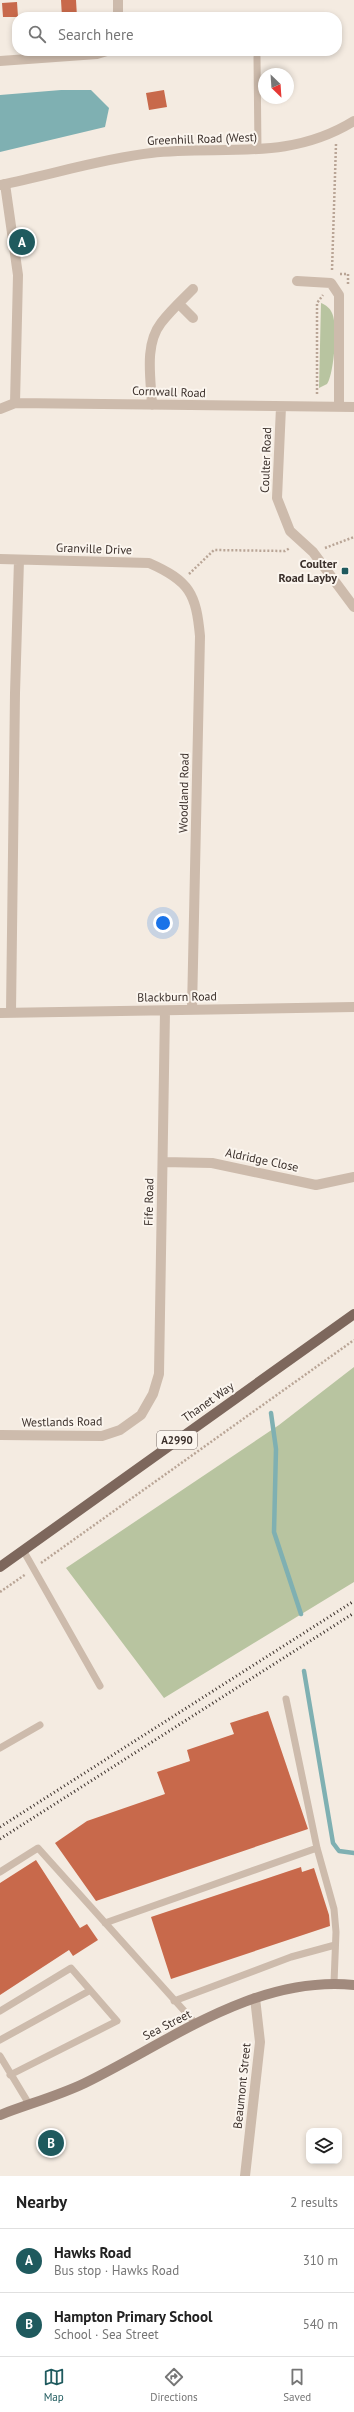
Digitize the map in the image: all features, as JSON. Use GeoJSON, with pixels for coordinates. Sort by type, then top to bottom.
{"type":"FeatureCollection","features":[{"type":"Feature","properties":{"kind":"main road","name":"Thanet Way"},"geometry":{"type":"LineString","coordinates":[[0,1567],[354,1314]]}},
{"type":"Feature","properties":{"kind":"main road","name":"Sea Street"},"geometry":{"type":"LineString","coordinates":[[0,2115],[84,2083],[196,2024],[255,1998],[296,1987],[334,1983],[354,1985]]}},
{"type":"Feature","properties":{"kind":"street"},"geometry":{"type":"LineString","coordinates":[[118,0],[118,12]]}},
{"type":"Feature","properties":{"kind":"street"},"geometry":{"type":"LineString","coordinates":[[0,61],[69,56]]}},
{"type":"Feature","properties":{"kind":"street","name":"Greenhill Road (West)"},"geometry":{"type":"LineString","coordinates":[[2,184],[145,154],[258,150],[299,145],[329,134],[354,121]]}},
{"type":"Feature","properties":{"kind":"street"},"geometry":{"type":"LineString","coordinates":[[2,184],[18,275],[15,403]]}},
{"type":"Feature","properties":{"kind":"street"},"geometry":{"type":"LineString","coordinates":[[297,281],[331,283],[339,295],[339,406]]}},
{"type":"Feature","properties":{"kind":"street"},"geometry":{"type":"LineString","coordinates":[[152,405],[150,353],[155,332],[161,323],[193,289]]}},
{"type":"Feature","properties":{"kind":"street"},"geometry":{"type":"LineString","coordinates":[[179,304],[193,318]]}},
{"type":"Feature","properties":{"kind":"street","name":"Cornwall Road"},"geometry":{"type":"LineString","coordinates":[[0,409],[15,403],[281,407],[354,406]]}},
{"type":"Feature","properties":{"kind":"street","name":"Coulter Road"},"geometry":{"type":"LineString","coordinates":[[281,407],[277,498],[290,531],[313,552],[354,607]]}},
{"type":"Feature","properties":{"kind":"street","name":"Granville Drive"},"geometry":{"type":"LineString","coordinates":[[0,559],[149,563],[167,571],[182,581]]}},
{"type":"Feature","properties":{"kind":"street"},"geometry":{"type":"LineString","coordinates":[[11,1012],[15,693],[19,560]]}},
{"type":"Feature","properties":{"kind":"street","name":"Woodland Road"},"geometry":{"type":"LineString","coordinates":[[182,581],[191,594],[197,608],[200,636],[192,1010]]}},
{"type":"Feature","properties":{"kind":"street","name":"Blackburn Road"},"geometry":{"type":"LineString","coordinates":[[0,1013],[354,1007]]}},
{"type":"Feature","properties":{"kind":"street","name":"Fife Road"},"geometry":{"type":"LineString","coordinates":[[153,1394],[159,1374],[165,1011]]}},
{"type":"Feature","properties":{"kind":"street","name":"Aldridge Close"},"geometry":{"type":"LineString","coordinates":[[163,1162],[219,1164],[316,1185],[354,1177]]}},
{"type":"Feature","properties":{"kind":"street","name":"Westlands Road"},"geometry":{"type":"LineString","coordinates":[[0,1435],[102,1436],[120,1430],[141,1415],[153,1394]]}},
{"type":"Feature","properties":{"kind":"street","name":"Beaumont Street"},"geometry":{"type":"LineString","coordinates":[[245,2176],[260,2042],[255,1998]]}},
{"type":"Feature","properties":{"kind":"lane"},"geometry":{"type":"LineString","coordinates":[[257,57],[258,150]]}},
{"type":"Feature","properties":{"kind":"lane"},"geometry":{"type":"LineString","coordinates":[[23,1550],[100,1686]]}},
{"type":"Feature","properties":{"kind":"lane"},"geometry":{"type":"LineString","coordinates":[[286,1699],[317,1848],[334,1909],[334,1983]]}},
{"type":"Feature","properties":{"kind":"lane"},"geometry":{"type":"LineString","coordinates":[[0,1748],[40,1725]]}},
{"type":"Feature","properties":{"kind":"lane"},"geometry":{"type":"LineString","coordinates":[[0,1872],[38,1848],[196,2024]]}},
{"type":"Feature","properties":{"kind":"lane"},"geometry":{"type":"LineString","coordinates":[[105,1923],[317,1848]]}},
{"type":"Feature","properties":{"kind":"lane"},"geometry":{"type":"LineString","coordinates":[[174,2001],[291,1957],[335,1946]]}},
{"type":"Feature","properties":{"kind":"lane"},"geometry":{"type":"LineString","coordinates":[[0,2011],[71,1968],[89,1991],[117,2021],[10,2075]]}},
{"type":"Feature","properties":{"kind":"lane"},"geometry":{"type":"LineString","coordinates":[[0,2040],[89,1991]]}},
{"type":"Feature","properties":{"kind":"lane"},"geometry":{"type":"LineString","coordinates":[[0,2056],[10,2075],[29,2104]]}},
{"type":"Feature","properties":{"kind":"path"},"geometry":{"type":"LineString","coordinates":[[316,407],[317,303],[331,283],[338,146],[329,134]]}},
{"type":"Feature","properties":{"kind":"path"},"geometry":{"type":"LineString","coordinates":[[313,552],[354,537]]}},
{"type":"Feature","properties":{"kind":"path"},"geometry":{"type":"LineString","coordinates":[[182,581],[214,550],[285,551],[303,543]]}},
{"type":"Feature","properties":{"kind":"path"},"geometry":{"type":"LineString","coordinates":[[0,1592],[354,1340]]}},
{"type":"Feature","properties":{"kind":"green space"},"geometry":{"type":"Polygon","coordinates":[[[321,303],[328,307],[332,313],[334,319],[335,338],[332,370],[327,384],[319,388],[321,303]]]}},
{"type":"Feature","properties":{"kind":"green space"},"geometry":{"type":"Polygon","coordinates":[[[354,1367],[354,1582],[164,1698],[66,1568],[279,1425],[354,1367]]]}},
{"type":"Feature","properties":{"kind":"water"},"geometry":{"type":"Polygon","coordinates":[[[61,90],[91,90],[109,108],[105,127],[0,152],[0,95],[61,90]]]}},
{"type":"Feature","properties":{"kind":"building"},"geometry":{"type":"Polygon","coordinates":[[[61,0],[76,0],[77,12],[62,12],[61,0]]]}},
{"type":"Feature","properties":{"kind":"building"},"geometry":{"type":"Polygon","coordinates":[[[17,2],[18,12],[12,12],[12,17],[3,17],[2,3],[17,2]]]}},
{"type":"Feature","properties":{"kind":"building"},"geometry":{"type":"Polygon","coordinates":[[[164,90],[167,107],[149,110],[146,93],[164,90]]]}},
{"type":"Feature","properties":{"kind":"building"},"geometry":{"type":"Polygon","coordinates":[[[268,1711],[308,1829],[96,1901],[55,1843],[87,1821],[165,1794],[157,1772],[190,1761],[187,1750],[234,1734],[230,1723],[268,1711]]]}},
{"type":"Feature","properties":{"kind":"building"},"geometry":{"type":"Polygon","coordinates":[[[36,1860],[80,1928],[87,1924],[98,1940],[73,1956],[69,1950],[0,1995],[0,1883],[36,1860]]]}},
{"type":"Feature","properties":{"kind":"building"},"geometry":{"type":"Polygon","coordinates":[[[301,1867],[302,1872],[314,1868],[329,1915],[330,1926],[171,1979],[151,1917],[301,1867]]]}},
{"type":"Feature","properties":{"kind":"waterway"},"geometry":{"type":"LineString","coordinates":[[271,1413],[276,1449],[274,1532],[301,1614]]}},
{"type":"Feature","properties":{"kind":"waterway"},"geometry":{"type":"LineString","coordinates":[[304,1671],[333,1843],[339,1851],[354,1853]]}},
{"type":"Feature","properties":{"kind":"railway"},"geometry":{"type":"LineString","coordinates":[[0,1827],[354,1601]]}},
{"type":"Feature","properties":{"kind":"railway"},"geometry":{"type":"LineString","coordinates":[[0,1839],[354,1613]]}},
{"type":"Feature","properties":{"kind":"place","name":"Hawks Road"},"geometry":{"type":"Point","coordinates":[22,242]}},
{"type":"Feature","properties":{"kind":"place","name":"Coulter Road Layby"},"geometry":{"type":"Point","coordinates":[345,571]}},
{"type":"Feature","properties":{"kind":"place","name":"Hampton Primary School"},"geometry":{"type":"Point","coordinates":[51,2143]}}]}
